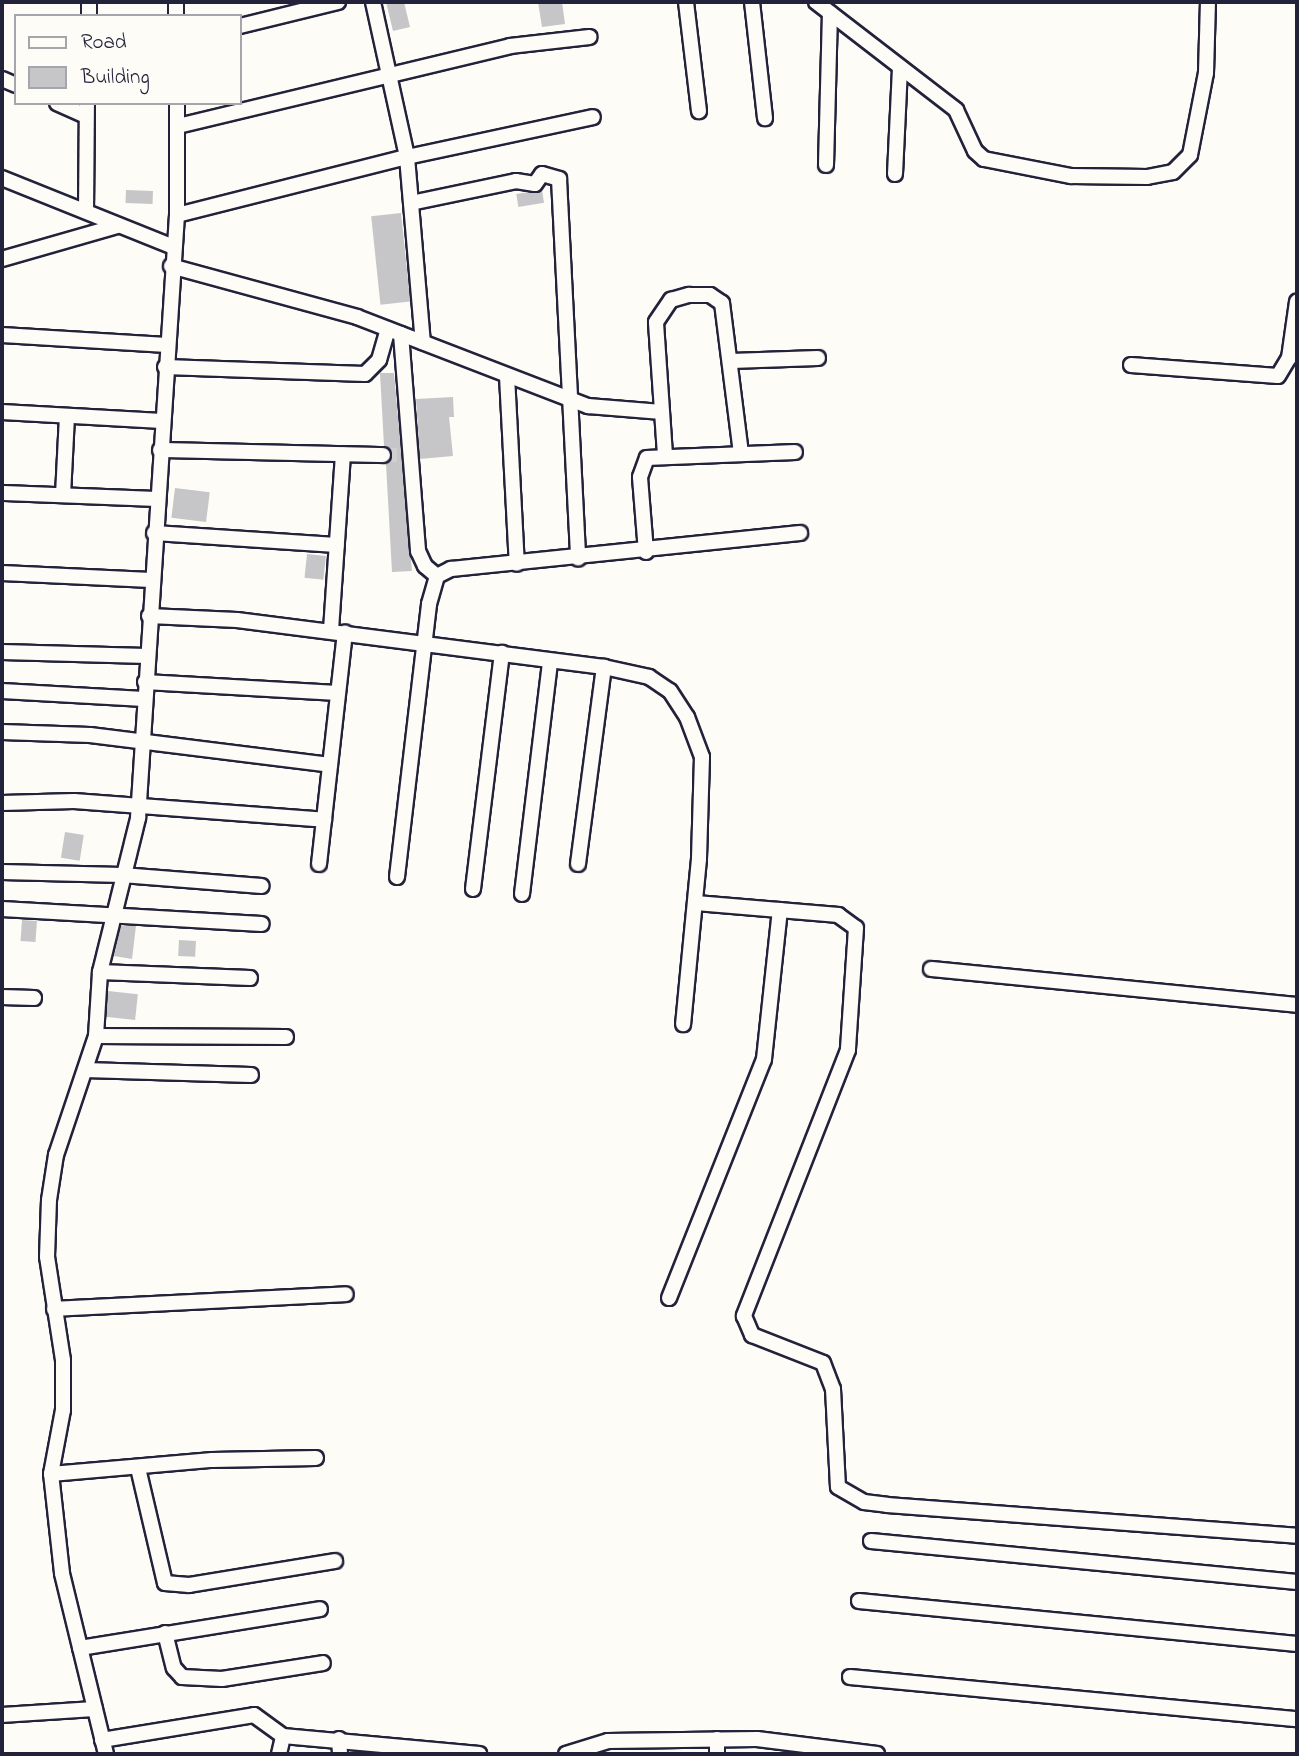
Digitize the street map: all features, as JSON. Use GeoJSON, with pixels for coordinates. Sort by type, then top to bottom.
{"type":"FeatureCollection","features":[{"type":"Feature","properties":{"kind":"street"},"geometry":{"type":"LineString","coordinates":[[242,26],[338,2]]}},
{"type":"Feature","properties":{"kind":"street"},"geometry":{"type":"LineString","coordinates":[[373,2],[407,157],[423,342]]}},
{"type":"Feature","properties":{"kind":"street"},"geometry":{"type":"LineString","coordinates":[[686,2],[699,111]]}},
{"type":"Feature","properties":{"kind":"street"},"geometry":{"type":"LineString","coordinates":[[752,2],[765,118]]}},
{"type":"Feature","properties":{"kind":"street"},"geometry":{"type":"LineString","coordinates":[[816,2],[956,110],[975,151],[985,159],[1071,176],[1147,177],[1173,172],[1190,155],[1197,131],[1206,73],[1208,2]]}},
{"type":"Feature","properties":{"kind":"street"},"geometry":{"type":"LineString","coordinates":[[826,165],[830,13]]}},
{"type":"Feature","properties":{"kind":"street"},"geometry":{"type":"LineString","coordinates":[[178,126],[510,46],[589,37]]}},
{"type":"Feature","properties":{"kind":"street"},"geometry":{"type":"LineString","coordinates":[[895,174],[900,68]]}},
{"type":"Feature","properties":{"kind":"street"},"geometry":{"type":"LineString","coordinates":[[65,105],[86,110],[86,211]]}},
{"type":"Feature","properties":{"kind":"street"},"geometry":{"type":"LineString","coordinates":[[177,105],[177,215],[171,246],[138,805],[110,917],[100,972],[96,1036],[56,1155],[48,1200],[47,1257],[62,1360],[63,1410],[51,1474],[62,1573],[104,1747],[254,1716],[283,1736],[339,1739],[420,1751],[479,1754]]}},
{"type":"Feature","properties":{"kind":"street"},"geometry":{"type":"LineString","coordinates":[[177,215],[407,157],[593,117]]}},
{"type":"Feature","properties":{"kind":"street"},"geometry":{"type":"LineString","coordinates":[[411,203],[516,181],[535,184],[542,174],[559,179],[578,559]]}},
{"type":"Feature","properties":{"kind":"street"},"geometry":{"type":"LineString","coordinates":[[2,178],[171,246]]}},
{"type":"Feature","properties":{"kind":"street"},"geometry":{"type":"LineString","coordinates":[[2,259],[117,226]]}},
{"type":"Feature","properties":{"kind":"street"},"geometry":{"type":"LineString","coordinates":[[171,266],[395,331],[568,400],[612,411],[662,412]]}},
{"type":"Feature","properties":{"kind":"street"},"geometry":{"type":"LineString","coordinates":[[665,455],[656,323],[671,300],[710,295],[722,303],[741,453]]}},
{"type":"Feature","properties":{"kind":"street"},"geometry":{"type":"LineString","coordinates":[[1131,365],[1268,379],[1284,370],[1293,359],[1297,302]]}},
{"type":"Feature","properties":{"kind":"street"},"geometry":{"type":"LineString","coordinates":[[165,367],[365,374],[379,360],[395,331]]}},
{"type":"Feature","properties":{"kind":"street"},"geometry":{"type":"LineString","coordinates":[[395,331],[418,551],[425,566],[437,576]]}},
{"type":"Feature","properties":{"kind":"street"},"geometry":{"type":"LineString","coordinates":[[2,335],[167,345]]}},
{"type":"Feature","properties":{"kind":"street"},"geometry":{"type":"LineString","coordinates":[[731,361],[818,358]]}},
{"type":"Feature","properties":{"kind":"street"},"geometry":{"type":"LineString","coordinates":[[507,376],[517,564]]}},
{"type":"Feature","properties":{"kind":"street"},"geometry":{"type":"LineString","coordinates":[[2,412],[162,421]]}},
{"type":"Feature","properties":{"kind":"street"},"geometry":{"type":"LineString","coordinates":[[64,495],[68,416]]}},
{"type":"Feature","properties":{"kind":"street"},"geometry":{"type":"LineString","coordinates":[[160,450],[383,455]]}},
{"type":"Feature","properties":{"kind":"street"},"geometry":{"type":"LineString","coordinates":[[646,552],[641,465],[647,458],[665,455],[795,452]]}},
{"type":"Feature","properties":{"kind":"street"},"geometry":{"type":"LineString","coordinates":[[319,864],[338,694],[337,545],[343,454]]}},
{"type":"Feature","properties":{"kind":"street"},"geometry":{"type":"LineString","coordinates":[[2,492],[156,499]]}},
{"type":"Feature","properties":{"kind":"street"},"geometry":{"type":"LineString","coordinates":[[154,533],[337,545]]}},
{"type":"Feature","properties":{"kind":"street"},"geometry":{"type":"LineString","coordinates":[[437,576],[451,569],[646,552],[800,533]]}},
{"type":"Feature","properties":{"kind":"street"},"geometry":{"type":"LineString","coordinates":[[2,573],[150,580]]}},
{"type":"Feature","properties":{"kind":"street"},"geometry":{"type":"LineString","coordinates":[[397,877],[437,576]]}},
{"type":"Feature","properties":{"kind":"street"},"geometry":{"type":"LineString","coordinates":[[149,616],[338,631],[550,662],[604,667],[649,677],[670,691],[687,717],[702,757],[696,903],[683,1024]]}},
{"type":"Feature","properties":{"kind":"street"},"geometry":{"type":"LineString","coordinates":[[2,652],[146,656]]}},
{"type":"Feature","properties":{"kind":"street"},"geometry":{"type":"LineString","coordinates":[[473,889],[502,653]]}},
{"type":"Feature","properties":{"kind":"street"},"geometry":{"type":"LineString","coordinates":[[522,894],[550,662]]}},
{"type":"Feature","properties":{"kind":"street"},"geometry":{"type":"LineString","coordinates":[[578,864],[604,667]]}},
{"type":"Feature","properties":{"kind":"street"},"geometry":{"type":"LineString","coordinates":[[145,682],[338,694]]}},
{"type":"Feature","properties":{"kind":"street"},"geometry":{"type":"LineString","coordinates":[[2,691],[144,699]]}},
{"type":"Feature","properties":{"kind":"street"},"geometry":{"type":"LineString","coordinates":[[2,732],[90,736],[330,765]]}},
{"type":"Feature","properties":{"kind":"street"},"geometry":{"type":"LineString","coordinates":[[2,803],[138,805],[324,820]]}},
{"type":"Feature","properties":{"kind":"street"},"geometry":{"type":"LineString","coordinates":[[2,872],[122,874],[262,886]]}},
{"type":"Feature","properties":{"kind":"street"},"geometry":{"type":"LineString","coordinates":[[696,903],[838,915],[856,928],[852,1025],[841,1076],[752,1290],[745,1327],[752,1335],[823,1363],[832,1390],[838,1487],[864,1502],[887,1505],[1297,1536]]}},
{"type":"Feature","properties":{"kind":"street"},"geometry":{"type":"LineString","coordinates":[[2,909],[262,924]]}},
{"type":"Feature","properties":{"kind":"street"},"geometry":{"type":"LineString","coordinates":[[669,1298],[764,1059],[780,910]]}},
{"type":"Feature","properties":{"kind":"street"},"geometry":{"type":"LineString","coordinates":[[931,969],[1297,1004]]}},
{"type":"Feature","properties":{"kind":"street"},"geometry":{"type":"LineString","coordinates":[[100,972],[250,978]]}},
{"type":"Feature","properties":{"kind":"street"},"geometry":{"type":"LineString","coordinates":[[2,997],[34,998]]}},
{"type":"Feature","properties":{"kind":"street"},"geometry":{"type":"LineString","coordinates":[[96,1036],[286,1037]]}},
{"type":"Feature","properties":{"kind":"street"},"geometry":{"type":"LineString","coordinates":[[85,1070],[250,1075]]}},
{"type":"Feature","properties":{"kind":"street"},"geometry":{"type":"LineString","coordinates":[[54,1309],[346,1294]]}},
{"type":"Feature","properties":{"kind":"street"},"geometry":{"type":"LineString","coordinates":[[51,1474],[212,1460],[316,1458]]}},
{"type":"Feature","properties":{"kind":"street"},"geometry":{"type":"LineString","coordinates":[[138,1468],[165,1583],[189,1585],[335,1561]]}},
{"type":"Feature","properties":{"kind":"street"},"geometry":{"type":"LineString","coordinates":[[871,1541],[1297,1582]]}},
{"type":"Feature","properties":{"kind":"street"},"geometry":{"type":"LineString","coordinates":[[859,1601],[1297,1644]]}},
{"type":"Feature","properties":{"kind":"street"},"geometry":{"type":"LineString","coordinates":[[80,1648],[320,1609]]}},
{"type":"Feature","properties":{"kind":"street"},"geometry":{"type":"LineString","coordinates":[[165,1633],[174,1668],[191,1679],[222,1679],[323,1663]]}},
{"type":"Feature","properties":{"kind":"street"},"geometry":{"type":"LineString","coordinates":[[850,1677],[1297,1718]]}},
{"type":"Feature","properties":{"kind":"street"},"geometry":{"type":"LineString","coordinates":[[2,1715],[95,1709]]}},
{"type":"Feature","properties":{"kind":"street"},"geometry":{"type":"LineString","coordinates":[[279,1754],[283,1736]]}},
{"type":"Feature","properties":{"kind":"street"},"geometry":{"type":"LineString","coordinates":[[339,1739],[340,1754]]}},
{"type":"Feature","properties":{"kind":"street"},"geometry":{"type":"LineString","coordinates":[[572,1752],[608,1741],[648,1747],[796,1749],[877,1754]]}},
{"type":"Feature","properties":{"kind":"building"},"geometry":{"type":"Polygon","coordinates":[[[386,2],[404,2],[410,27],[393,31],[386,2]]]}},
{"type":"Feature","properties":{"kind":"building"},"geometry":{"type":"Polygon","coordinates":[[[538,2],[562,2],[565,24],[542,27],[538,2]]]}},
{"type":"Feature","properties":{"kind":"building"},"geometry":{"type":"Polygon","coordinates":[[[126,190],[153,191],[153,204],[126,203],[126,190]]]}},
{"type":"Feature","properties":{"kind":"building"},"geometry":{"type":"Polygon","coordinates":[[[542,190],[544,203],[518,207],[516,194],[542,190]]]}},
{"type":"Feature","properties":{"kind":"building"},"geometry":{"type":"Polygon","coordinates":[[[401,213],[410,302],[380,305],[371,216],[401,213]]]}},
{"type":"Feature","properties":{"kind":"building"},"geometry":{"type":"Polygon","coordinates":[[[380,373],[394,373],[412,571],[392,572],[386,464],[393,455],[384,446],[380,373]]]}},
{"type":"Feature","properties":{"kind":"building"},"geometry":{"type":"Polygon","coordinates":[[[453,397],[454,417],[449,417],[453,456],[420,459],[416,399],[453,397]]]}},
{"type":"Feature","properties":{"kind":"building"},"geometry":{"type":"Polygon","coordinates":[[[175,488],[210,492],[206,522],[171,518],[175,488]]]}},
{"type":"Feature","properties":{"kind":"building"},"geometry":{"type":"Polygon","coordinates":[[[307,554],[326,556],[323,580],[304,578],[307,554]]]}},
{"type":"Feature","properties":{"kind":"building"},"geometry":{"type":"Polygon","coordinates":[[[65,832],[84,835],[80,861],[61,858],[65,832]]]}},
{"type":"Feature","properties":{"kind":"building"},"geometry":{"type":"Polygon","coordinates":[[[22,920],[37,921],[35,942],[21,941],[22,920]]]}},
{"type":"Feature","properties":{"kind":"building"},"geometry":{"type":"Polygon","coordinates":[[[121,926],[136,926],[132,959],[114,956],[121,926]]]}},
{"type":"Feature","properties":{"kind":"building"},"geometry":{"type":"Polygon","coordinates":[[[179,940],[196,941],[195,957],[178,956],[179,940]]]}},
{"type":"Feature","properties":{"kind":"building"},"geometry":{"type":"Polygon","coordinates":[[[108,991],[138,994],[135,1020],[105,1017],[108,991]]]}},
{"type":"Feature","properties":{"kind":"tunnel"},"geometry":{"type":"LineString","coordinates":[[383,455],[405,455]]}}]}
